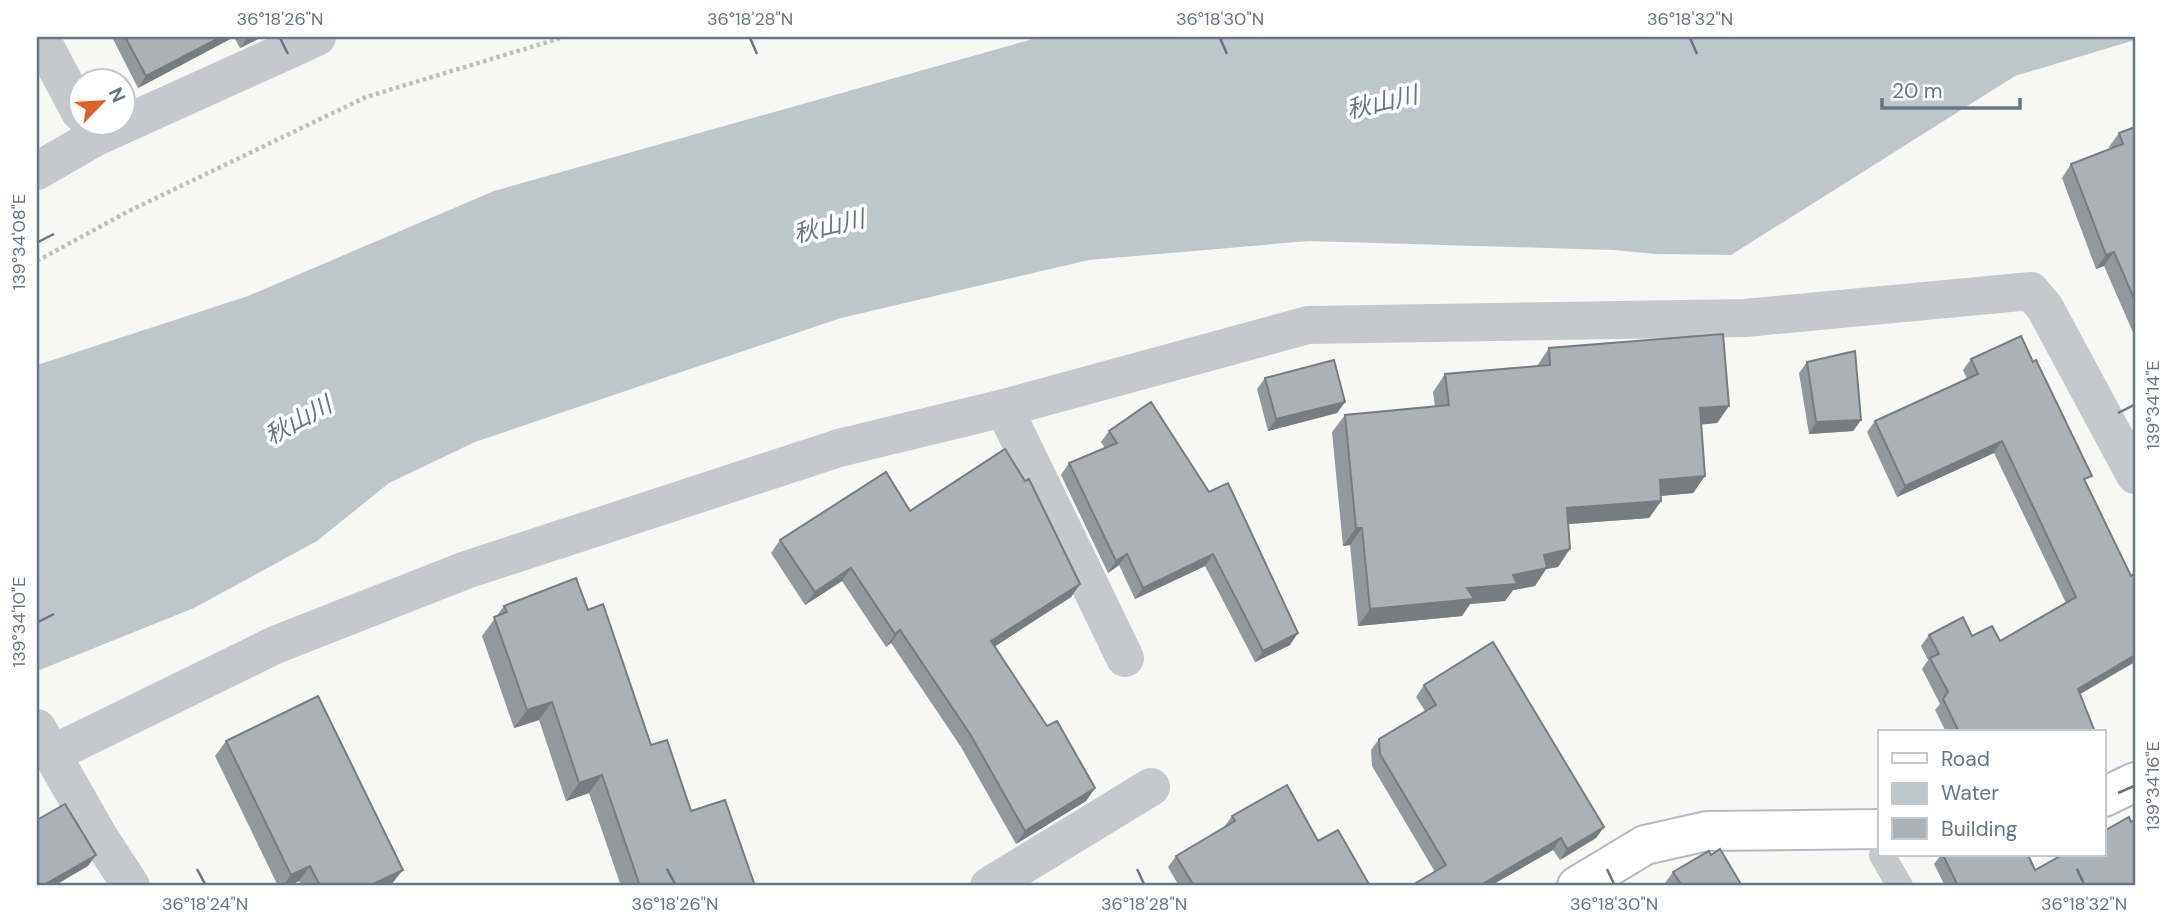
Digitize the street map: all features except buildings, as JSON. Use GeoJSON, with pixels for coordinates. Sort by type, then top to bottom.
{"type":"FeatureCollection","features":[{"type":"Feature","properties":{"kind":"street"},"geometry":{"type":"LineString","coordinates":[[40,37],[66,85]]}},
{"type":"Feature","properties":{"kind":"street"},"geometry":{"type":"LineString","coordinates":[[136,105],[317,37]]}},
{"type":"Feature","properties":{"kind":"street"},"geometry":{"type":"LineString","coordinates":[[37,171],[74,136]]}},
{"type":"Feature","properties":{"kind":"street"},"geometry":{"type":"LineString","coordinates":[[131,886],[43,738],[466,570],[839,448],[1003,408],[1308,325],[1745,318],[2031,290],[2045,308],[2135,475]]}},
{"type":"Feature","properties":{"kind":"street"},"geometry":{"type":"LineString","coordinates":[[1003,408],[1125,658]]}},
{"type":"Feature","properties":{"kind":"street"},"geometry":{"type":"LineString","coordinates":[[2106,796],[2135,782]]}},
{"type":"Feature","properties":{"kind":"street"},"geometry":{"type":"LineString","coordinates":[[989,886],[1151,787]]}},
{"type":"Feature","properties":{"kind":"street"},"geometry":{"type":"LineString","coordinates":[[1577,886],[1645,845],[1707,831],[1877,841]]}},
{"type":"Feature","properties":{"kind":"lane"},"geometry":{"type":"LineString","coordinates":[[1885,856],[1900,886]]}},
{"type":"Feature","properties":{"kind":"path"},"geometry":{"type":"LineString","coordinates":[[37,261],[127,212],[366,97],[564,37]]}},
{"type":"Feature","properties":{"kind":"water","name":"秋山川"},"geometry":{"type":"Polygon","coordinates":[[[1040,37],[2135,37],[2135,40],[2015,76],[1731,255],[1309,241],[1089,260],[841,318],[475,442],[389,483],[317,541],[194,608],[37,671],[37,365],[248,296],[494,191],[1040,37]]]}}]}
